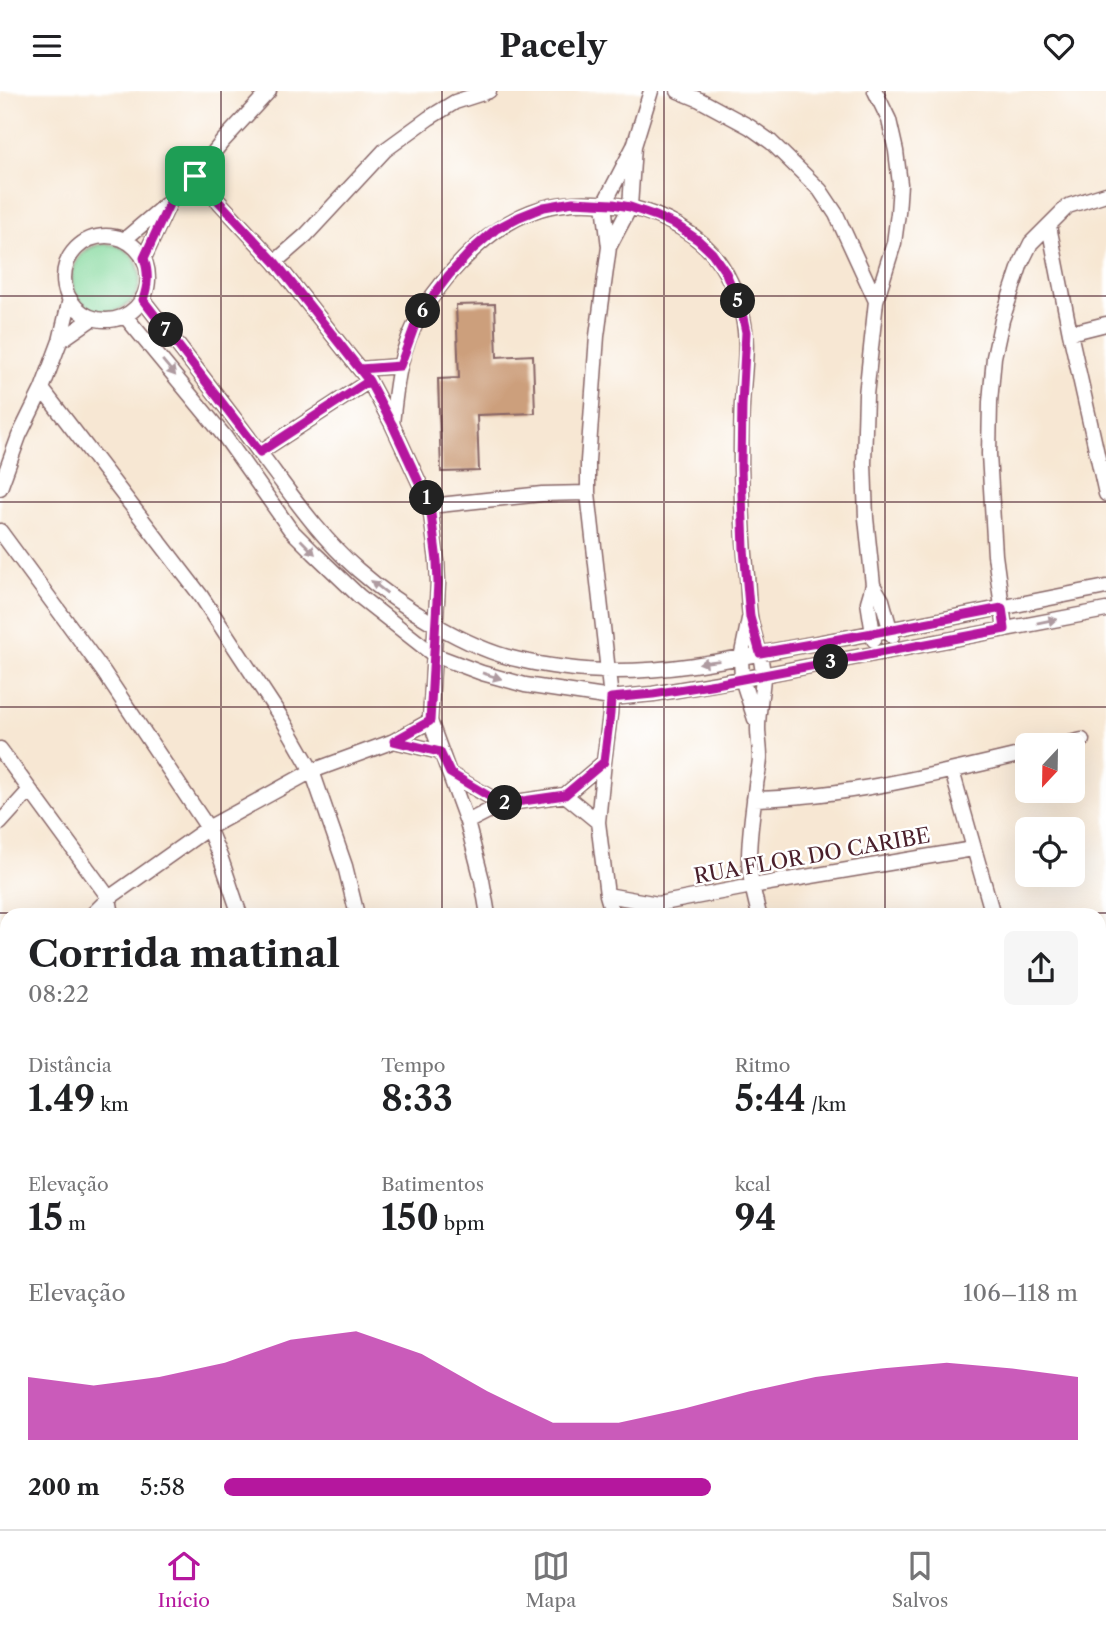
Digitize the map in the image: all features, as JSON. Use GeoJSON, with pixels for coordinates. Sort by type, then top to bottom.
{"type":"FeatureCollection","features":[{"type":"Feature","properties":{"kind":"street"},"geometry":{"type":"LineString","coordinates":[[124,240],[195,176],[269,91]]}},
{"type":"Feature","properties":{"kind":"street"},"geometry":{"type":"LineString","coordinates":[[275,262],[306,235],[385,150],[455,103],[489,91]]}},
{"type":"Feature","properties":{"kind":"street"},"geometry":{"type":"LineString","coordinates":[[611,908],[598,822],[611,698],[588,493],[588,461],[597,336],[610,247],[604,204],[634,146],[651,91]]}},
{"type":"Feature","properties":{"kind":"street"},"geometry":{"type":"LineString","coordinates":[[678,91],[750,127],[771,142],[820,190],[836,214],[876,301]]}},
{"type":"Feature","properties":{"kind":"street"},"geometry":{"type":"LineString","coordinates":[[875,91],[889,120],[900,184],[894,243],[876,301],[866,395],[866,518],[873,585],[868,602],[876,653]]}},
{"type":"Feature","properties":{"kind":"street"},"geometry":{"type":"LineString","coordinates":[[610,247],[630,207],[634,146]]}},
{"type":"Feature","properties":{"kind":"street"},"geometry":{"type":"LineString","coordinates":[[195,176],[275,262],[364,375],[392,424],[430,506],[437,561],[430,721],[467,822],[487,908]]}},
{"type":"Feature","properties":{"kind":"street"},"geometry":{"type":"LineString","coordinates":[[1005,629],[995,555],[989,454],[994,357],[1002,320],[1021,263],[1031,243],[1068,206],[1106,194]]}},
{"type":"Feature","properties":{"kind":"street"},"geometry":{"type":"LineString","coordinates":[[144,258],[171,200]]}},
{"type":"Feature","properties":{"kind":"street"},"geometry":{"type":"LineString","coordinates":[[392,424],[400,366],[415,325],[426,305],[449,275],[496,229],[544,207],[573,202],[604,204],[630,207],[676,225],[712,253],[726,273],[742,313],[746,332],[741,468],[744,549],[750,617],[763,675],[758,727],[760,758],[749,862],[757,908]]}},
{"type":"Feature","properties":{"kind":"street"},"geometry":{"type":"LineString","coordinates":[[1049,226],[1070,333],[1102,459],[1106,495]]}},
{"type":"Feature","properties":{"kind":"street"},"geometry":{"type":"LineString","coordinates":[[113,236],[137,249],[144,258],[149,272],[143,300],[125,316],[109,320],[93,318],[80,310],[70,299],[64,272],[76,248],[87,240],[113,236]]}},
{"type":"Feature","properties":{"kind":"street"},"geometry":{"type":"LineString","coordinates":[[0,488],[60,341],[70,299]]}},
{"type":"Feature","properties":{"kind":"street"},"geometry":{"type":"LineString","coordinates":[[143,300],[306,516],[358,571],[397,601],[436,625],[490,651],[518,660],[607,671],[645,670],[741,658],[1106,587]]}},
{"type":"Feature","properties":{"kind":"street"},"geometry":{"type":"LineString","coordinates":[[125,316],[225,437],[290,529],[359,596],[434,655],[482,673],[526,685],[611,698],[653,694],[1106,610]]}},
{"type":"Feature","properties":{"kind":"street"},"geometry":{"type":"LineString","coordinates":[[60,341],[93,318]]}},
{"type":"Feature","properties":{"kind":"street"},"geometry":{"type":"LineString","coordinates":[[1070,333],[1106,324]]}},
{"type":"Feature","properties":{"kind":"street"},"geometry":{"type":"LineString","coordinates":[[260,452],[364,375],[400,366]]}},
{"type":"Feature","properties":{"kind":"street"},"geometry":{"type":"LineString","coordinates":[[42,389],[201,596],[284,722],[312,771],[345,866],[355,908]]}},
{"type":"Feature","properties":{"kind":"street"},"geometry":{"type":"LineString","coordinates":[[430,506],[542,494],[588,493]]}},
{"type":"Feature","properties":{"kind":"street"},"geometry":{"type":"LineString","coordinates":[[0,531],[103,671],[208,828],[238,908]]}},
{"type":"Feature","properties":{"kind":"street"},"geometry":{"type":"LineString","coordinates":[[873,585],[882,600],[894,649]]}},
{"type":"Feature","properties":{"kind":"street"},"geometry":{"type":"LineString","coordinates":[[750,617],[741,658],[742,679],[758,727]]}},
{"type":"Feature","properties":{"kind":"street"},"geometry":{"type":"LineString","coordinates":[[99,908],[109,898],[208,828],[312,771],[394,741],[430,721]]}},
{"type":"Feature","properties":{"kind":"street"},"geometry":{"type":"LineString","coordinates":[[394,741],[440,752]]}},
{"type":"Feature","properties":{"kind":"street"},"geometry":{"type":"LineString","coordinates":[[0,749],[109,898],[110,908]]}},
{"type":"Feature","properties":{"kind":"street"},"geometry":{"type":"LineString","coordinates":[[754,799],[793,798],[952,771],[1015,756]]}},
{"type":"Feature","properties":{"kind":"street"},"geometry":{"type":"LineString","coordinates":[[467,822],[502,804],[565,795],[604,762]]}},
{"type":"Feature","properties":{"kind":"street"},"geometry":{"type":"LineString","coordinates":[[952,771],[991,908]]}},
{"type":"Feature","properties":{"kind":"street"},"geometry":{"type":"LineString","coordinates":[[450,773],[502,804]]}},
{"type":"Feature","properties":{"kind":"street"},"geometry":{"type":"LineString","coordinates":[[0,824],[30,790]]}},
{"type":"Feature","properties":{"kind":"street"},"geometry":{"type":"LineString","coordinates":[[565,795],[598,822]]}},
{"type":"Feature","properties":{"kind":"street","name":"RUA FLOR DO CARIBE"},"geometry":{"type":"LineString","coordinates":[[658,904],[973,849]]}},
{"type":"Feature","properties":{"kind":"street"},"geometry":{"type":"LineString","coordinates":[[607,895],[658,904]]}},
{"type":"Feature","properties":{"kind":"street"},"geometry":{"type":"LineString","coordinates":[[653,908],[658,904]]}},
{"type":"Feature","properties":{"kind":"green space"},"geometry":{"type":"Polygon","coordinates":[[[99,244],[113,244],[125,249],[135,259],[140,278],[135,297],[125,307],[113,312],[99,312],[87,307],[77,297],[72,285],[72,271],[77,259],[87,249],[99,244]]]}},
{"type":"Feature","properties":{"kind":"building"},"geometry":{"type":"Polygon","coordinates":[[[495,304],[497,357],[533,355],[535,413],[477,415],[479,471],[441,472],[438,379],[459,378],[456,305],[495,304]]]}},
{"type":"Feature","properties":{"kind":"route"},"geometry":{"type":"LineString","coordinates":[[195,176],[171,200],[144,258],[149,272],[143,300],[260,452],[369,381],[360,369],[400,366],[407,343],[426,305],[472,250],[496,229],[544,207],[573,202],[630,207],[676,225],[712,253],[726,273],[742,313],[746,332],[741,468],[744,549],[750,617],[760,653],[1002,608],[1005,629],[716,684],[611,698],[604,762],[565,795],[502,804],[450,773],[440,752],[394,741],[430,721],[438,583],[430,506],[369,381],[275,262],[195,176]]}}]}
